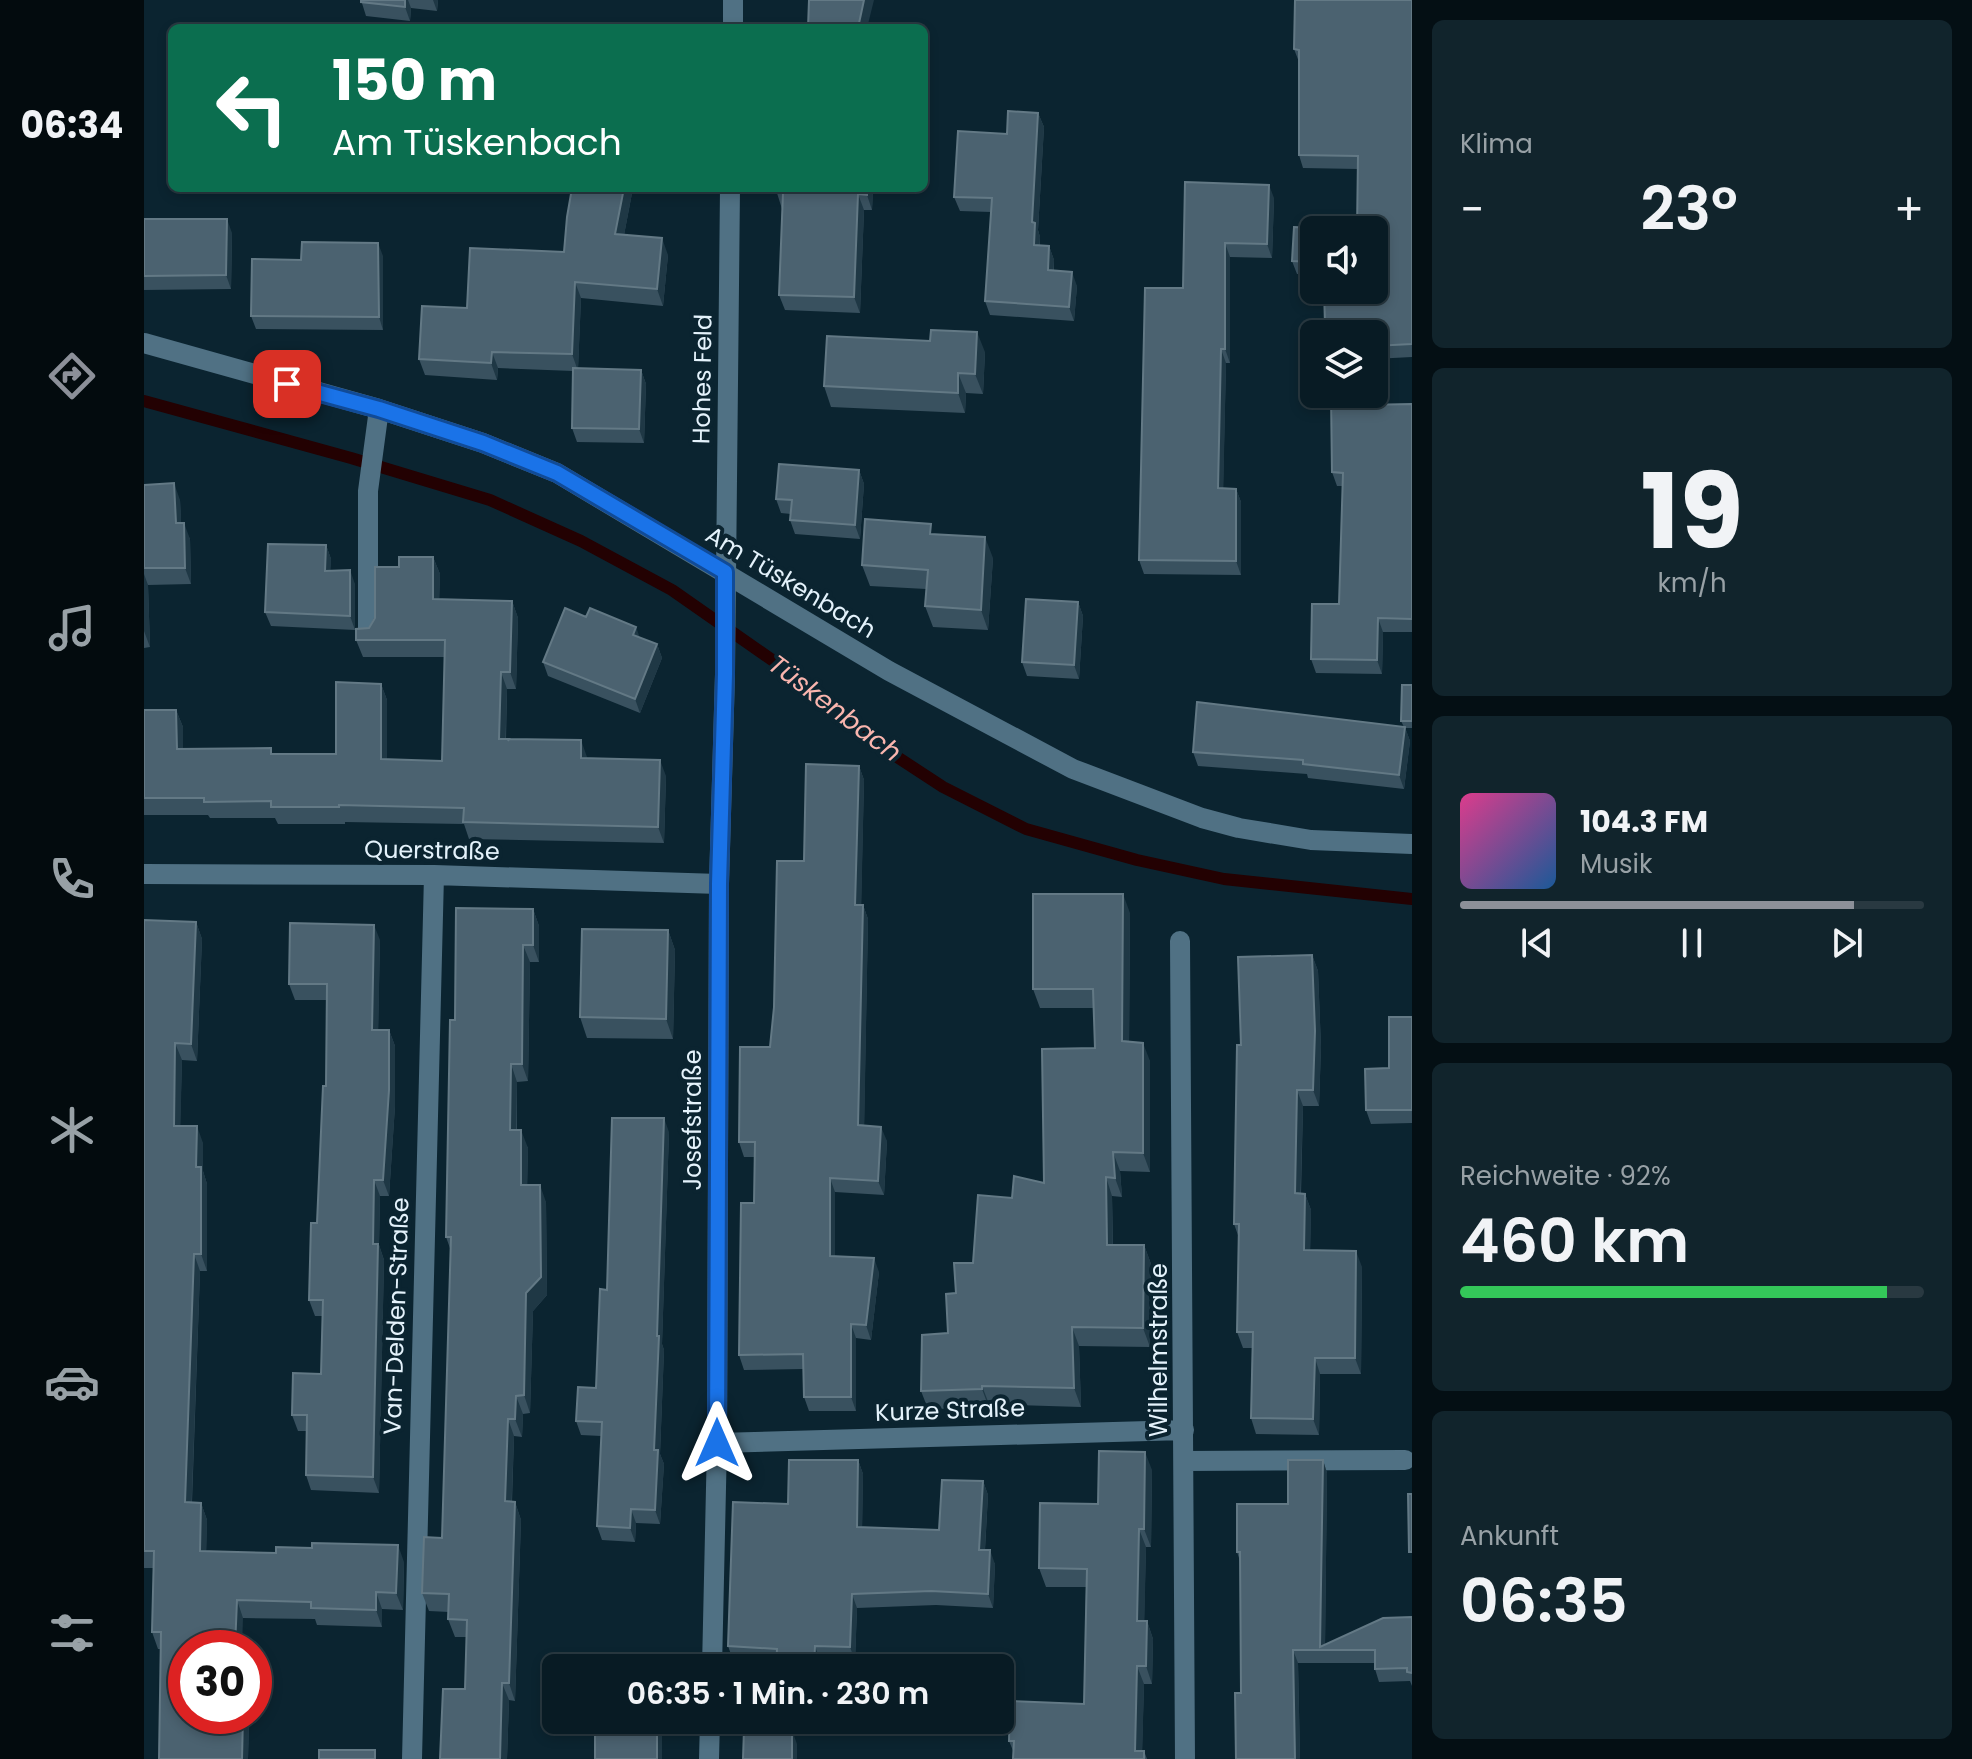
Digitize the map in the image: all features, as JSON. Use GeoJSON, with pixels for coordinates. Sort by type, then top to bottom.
{"type":"FeatureCollection","features":[{"type":"Feature","properties":{"kind":"street"},"geometry":{"type":"LineString","coordinates":[[733,0],[733,24]]}},
{"type":"Feature","properties":{"kind":"street","name":"Hohes Feld"},"geometry":{"type":"LineString","coordinates":[[725,580],[730,192]]}},
{"type":"Feature","properties":{"kind":"street","name":"Am Tüskenbach"},"geometry":{"type":"LineString","coordinates":[[144,343],[379,409],[483,443],[557,473],[725,580],[1073,769],[1202,818],[1239,828],[1311,840],[1412,844]]}},
{"type":"Feature","properties":{"kind":"street"},"geometry":{"type":"LineString","coordinates":[[368,634],[368,491],[379,409]]}},
{"type":"Feature","properties":{"kind":"street","name":"Josefstraße"},"geometry":{"type":"LineString","coordinates":[[712,1654],[717,1443],[719,884],[725,580]]}},
{"type":"Feature","properties":{"kind":"street","name":"Querstraße"},"geometry":{"type":"LineString","coordinates":[[144,874],[434,875],[719,884]]}},
{"type":"Feature","properties":{"kind":"street","name":"Van-Delden-Straße"},"geometry":{"type":"LineString","coordinates":[[412,1759],[434,875]]}},
{"type":"Feature","properties":{"kind":"street","name":"Wilhelmstraße"},"geometry":{"type":"LineString","coordinates":[[1180,941],[1185,1759]]}},
{"type":"Feature","properties":{"kind":"street","name":"Kurze Straße"},"geometry":{"type":"LineString","coordinates":[[717,1443],[1184,1430]]}},
{"type":"Feature","properties":{"kind":"street"},"geometry":{"type":"LineString","coordinates":[[1184,1461],[1405,1460]]}},
{"type":"Feature","properties":{"kind":"street"},"geometry":{"type":"LineString","coordinates":[[709,1759],[710,1734]]}},
{"type":"Feature","properties":{"kind":"building"},"geometry":{"type":"Polygon","coordinates":[[[405,0],[405,7],[361,2],[405,0]]]}},
{"type":"Feature","properties":{"kind":"building"},"geometry":{"type":"Polygon","coordinates":[[[809,0],[864,0],[859,24],[808,24],[809,0]]]}},
{"type":"Feature","properties":{"kind":"building"},"geometry":{"type":"Polygon","coordinates":[[[1295,0],[1412,0],[1412,344],[1388,345],[1388,320],[1325,320],[1324,304],[1388,304],[1388,216],[1357,216],[1358,156],[1299,155],[1299,50],[1294,49],[1295,0]]]}},
{"type":"Feature","properties":{"kind":"building"},"geometry":{"type":"Polygon","coordinates":[[[1008,111],[1038,113],[1032,222],[1035,223],[1034,245],[1049,246],[1048,270],[1072,272],[1069,307],[985,301],[992,198],[954,197],[958,131],[1007,134],[1008,111]]]}},
{"type":"Feature","properties":{"kind":"building"},"geometry":{"type":"Polygon","coordinates":[[[1185,182],[1269,185],[1267,244],[1225,243],[1225,349],[1221,349],[1218,488],[1236,489],[1236,561],[1139,560],[1145,288],[1183,288],[1185,182]]]}},
{"type":"Feature","properties":{"kind":"building"},"geometry":{"type":"Polygon","coordinates":[[[571,192],[623,192],[615,234],[662,238],[657,289],[575,282],[572,354],[492,352],[491,363],[419,359],[422,306],[467,308],[470,248],[564,252],[571,192]]]}},
{"type":"Feature","properties":{"kind":"building"},"geometry":{"type":"Polygon","coordinates":[[[867,192],[867,195],[858,194],[854,297],[779,295],[783,193],[777,193],[867,192]]]}},
{"type":"Feature","properties":{"kind":"building"},"geometry":{"type":"Polygon","coordinates":[[[144,219],[227,219],[226,275],[144,276],[144,219]]]}},
{"type":"Feature","properties":{"kind":"building"},"geometry":{"type":"Polygon","coordinates":[[[1294,227],[1300,227],[1300,261],[1292,261],[1294,227]]]}},
{"type":"Feature","properties":{"kind":"building"},"geometry":{"type":"Polygon","coordinates":[[[302,242],[378,243],[379,317],[251,316],[252,259],[301,260],[302,242]]]}},
{"type":"Feature","properties":{"kind":"building"},"geometry":{"type":"Polygon","coordinates":[[[931,330],[977,332],[975,374],[958,373],[958,393],[824,386],[827,336],[930,341],[931,330]]]}},
{"type":"Feature","properties":{"kind":"building"},"geometry":{"type":"Polygon","coordinates":[[[573,368],[641,370],[639,429],[572,428],[573,368]]]}},
{"type":"Feature","properties":{"kind":"building"},"geometry":{"type":"Polygon","coordinates":[[[1388,404],[1412,404],[1412,619],[1378,618],[1377,660],[1311,659],[1312,604],[1339,604],[1343,473],[1332,472],[1331,408],[1388,408],[1388,404]]]}},
{"type":"Feature","properties":{"kind":"building"},"geometry":{"type":"Polygon","coordinates":[[[779,464],[859,470],[855,525],[790,520],[792,500],[776,499],[779,464]]]}},
{"type":"Feature","properties":{"kind":"building"},"geometry":{"type":"Polygon","coordinates":[[[174,483],[176,523],[184,523],[185,568],[144,568],[144,485],[174,483]]]}},
{"type":"Feature","properties":{"kind":"building"},"geometry":{"type":"Polygon","coordinates":[[[865,519],[931,524],[930,534],[985,537],[981,610],[925,606],[928,570],[862,565],[865,519]]]}},
{"type":"Feature","properties":{"kind":"building"},"geometry":{"type":"Polygon","coordinates":[[[268,544],[326,545],[325,571],[350,570],[350,616],[265,612],[268,544]]]}},
{"type":"Feature","properties":{"kind":"building"},"geometry":{"type":"Polygon","coordinates":[[[399,557],[433,557],[433,599],[512,601],[510,672],[501,672],[499,739],[581,740],[581,758],[660,760],[658,827],[463,822],[464,808],[271,807],[271,801],[204,802],[204,798],[144,798],[144,710],[176,710],[177,749],[271,748],[271,754],[336,754],[336,682],[381,684],[381,759],[442,761],[445,640],[356,640],[356,629],[369,628],[375,618],[375,567],[399,567],[399,557]]]}},
{"type":"Feature","properties":{"kind":"building"},"geometry":{"type":"Polygon","coordinates":[[[1026,599],[1078,602],[1074,665],[1022,662],[1026,599]]]}},
{"type":"Feature","properties":{"kind":"building"},"geometry":{"type":"Polygon","coordinates":[[[565,608],[586,617],[590,608],[636,627],[633,635],[657,644],[635,699],[543,662],[565,608]]]}},
{"type":"Feature","properties":{"kind":"building"},"geometry":{"type":"Polygon","coordinates":[[[1402,685],[1412,685],[1412,721],[1401,721],[1402,685]]]}},
{"type":"Feature","properties":{"kind":"building"},"geometry":{"type":"Polygon","coordinates":[[[1197,702],[1405,727],[1399,775],[1303,764],[1303,760],[1193,752],[1197,702]]]}},
{"type":"Feature","properties":{"kind":"building"},"geometry":{"type":"Polygon","coordinates":[[[806,764],[859,766],[855,905],[863,905],[858,1125],[881,1127],[878,1181],[830,1178],[830,1256],[874,1258],[866,1325],[851,1324],[851,1397],[804,1397],[803,1354],[739,1355],[741,1203],[754,1203],[755,1142],[739,1142],[740,1047],[770,1047],[774,1007],[777,861],[804,861],[806,764]]]}},
{"type":"Feature","properties":{"kind":"building"},"geometry":{"type":"Polygon","coordinates":[[[1033,894],[1123,894],[1122,1041],[1143,1043],[1143,1153],[1113,1152],[1115,1178],[1106,1177],[1107,1245],[1144,1245],[1143,1328],[1072,1327],[1074,1388],[982,1386],[982,1389],[921,1391],[922,1335],[948,1333],[946,1294],[956,1293],[954,1263],[973,1263],[978,1195],[1012,1198],[1014,1176],[1044,1183],[1042,1049],[1095,1048],[1093,989],[1033,989],[1033,894]]]}},
{"type":"Feature","properties":{"kind":"building"},"geometry":{"type":"Polygon","coordinates":[[[456,908],[533,909],[533,945],[523,945],[522,1064],[511,1064],[510,1130],[521,1130],[521,1185],[540,1185],[541,1277],[526,1293],[524,1395],[516,1396],[515,1419],[508,1419],[505,1501],[515,1502],[509,1683],[502,1683],[500,1759],[440,1759],[443,1689],[465,1689],[467,1620],[448,1619],[449,1594],[422,1593],[424,1537],[442,1538],[451,1237],[446,1237],[450,1020],[455,1020],[456,908]]]}},
{"type":"Feature","properties":{"kind":"building"},"geometry":{"type":"Polygon","coordinates":[[[144,920],[196,922],[191,1044],[175,1043],[174,1126],[197,1126],[196,1167],[201,1167],[201,1254],[194,1254],[185,1502],[201,1503],[200,1551],[276,1553],[276,1547],[312,1548],[312,1543],[398,1545],[396,1593],[376,1592],[376,1610],[311,1608],[311,1602],[237,1600],[236,1630],[168,1630],[168,1734],[243,1734],[242,1759],[159,1759],[161,1632],[152,1632],[154,1551],[144,1551],[144,920]]]}},
{"type":"Feature","properties":{"kind":"building"},"geometry":{"type":"Polygon","coordinates":[[[290,923],[374,925],[372,1030],[389,1030],[389,1090],[383,1180],[374,1180],[373,1244],[378,1244],[373,1477],[306,1475],[307,1415],[292,1415],[293,1373],[321,1374],[323,1300],[309,1300],[311,1223],[317,1223],[323,1086],[326,1086],[327,984],[289,984],[290,923]]]}},
{"type":"Feature","properties":{"kind":"building"},"geometry":{"type":"Polygon","coordinates":[[[582,929],[668,930],[666,1019],[580,1017],[582,929]]]}},
{"type":"Feature","properties":{"kind":"building"},"geometry":{"type":"Polygon","coordinates":[[[1312,955],[1315,1031],[1313,1090],[1297,1090],[1295,1193],[1305,1194],[1304,1250],[1356,1251],[1355,1358],[1315,1358],[1313,1419],[1251,1418],[1253,1332],[1237,1332],[1239,1224],[1234,1224],[1237,1045],[1241,1045],[1238,957],[1312,955]]]}},
{"type":"Feature","properties":{"kind":"building"},"geometry":{"type":"Polygon","coordinates":[[[1389,1017],[1412,1017],[1412,1110],[1366,1110],[1365,1069],[1389,1068],[1389,1017]]]}},
{"type":"Feature","properties":{"kind":"building"},"geometry":{"type":"Polygon","coordinates":[[[612,1118],[664,1118],[655,1510],[631,1509],[630,1528],[597,1526],[602,1422],[576,1421],[578,1387],[596,1388],[600,1289],[607,1290],[612,1118]]]}},
{"type":"Feature","properties":{"kind":"building"},"geometry":{"type":"Polygon","coordinates":[[[1099,1451],[1145,1452],[1144,1529],[1139,1529],[1137,1621],[1147,1621],[1146,1666],[1137,1666],[1135,1751],[1144,1751],[1144,1759],[1013,1759],[1014,1741],[1009,1741],[1009,1734],[1014,1734],[1014,1701],[1084,1704],[1087,1569],[1039,1568],[1040,1503],[1098,1504],[1099,1451]]]}},
{"type":"Feature","properties":{"kind":"building"},"geometry":{"type":"Polygon","coordinates":[[[789,1460],[858,1460],[857,1527],[939,1530],[942,1480],[983,1481],[979,1550],[990,1550],[988,1594],[931,1591],[852,1594],[850,1647],[815,1646],[815,1654],[777,1654],[777,1649],[728,1646],[733,1502],[788,1504],[789,1460]]]}},
{"type":"Feature","properties":{"kind":"building"},"geometry":{"type":"Polygon","coordinates":[[[1288,1460],[1323,1460],[1320,1647],[1383,1618],[1412,1617],[1412,1673],[1407,1672],[1407,1668],[1375,1669],[1375,1650],[1293,1650],[1295,1759],[1236,1759],[1235,1693],[1241,1693],[1237,1504],[1288,1504],[1288,1460]]]}},
{"type":"Feature","properties":{"kind":"building"},"geometry":{"type":"Polygon","coordinates":[[[1408,1494],[1412,1494],[1412,1552],[1409,1552],[1408,1494]]]}},
{"type":"Feature","properties":{"kind":"building"},"geometry":{"type":"Polygon","coordinates":[[[595,1734],[657,1734],[657,1759],[595,1759],[595,1734]]]}},
{"type":"Feature","properties":{"kind":"building"},"geometry":{"type":"Polygon","coordinates":[[[744,1734],[792,1734],[792,1759],[743,1759],[744,1734]]]}},
{"type":"Feature","properties":{"kind":"building"},"geometry":{"type":"Polygon","coordinates":[[[319,1750],[375,1750],[375,1759],[319,1759],[319,1750]]]}},
{"type":"Feature","properties":{"kind":"waterway","name":"Tüskenbach"},"geometry":{"type":"LineString","coordinates":[[144,401],[490,500],[581,541],[672,590],[785,669],[862,734],[943,787],[1026,829],[1137,860],[1224,879],[1412,899]]}},
{"type":"Feature","properties":{"kind":"route"},"geometry":{"type":"LineString","coordinates":[[287,384],[379,409],[483,443],[557,473],[725,572],[719,884],[717,1443]]}}]}
